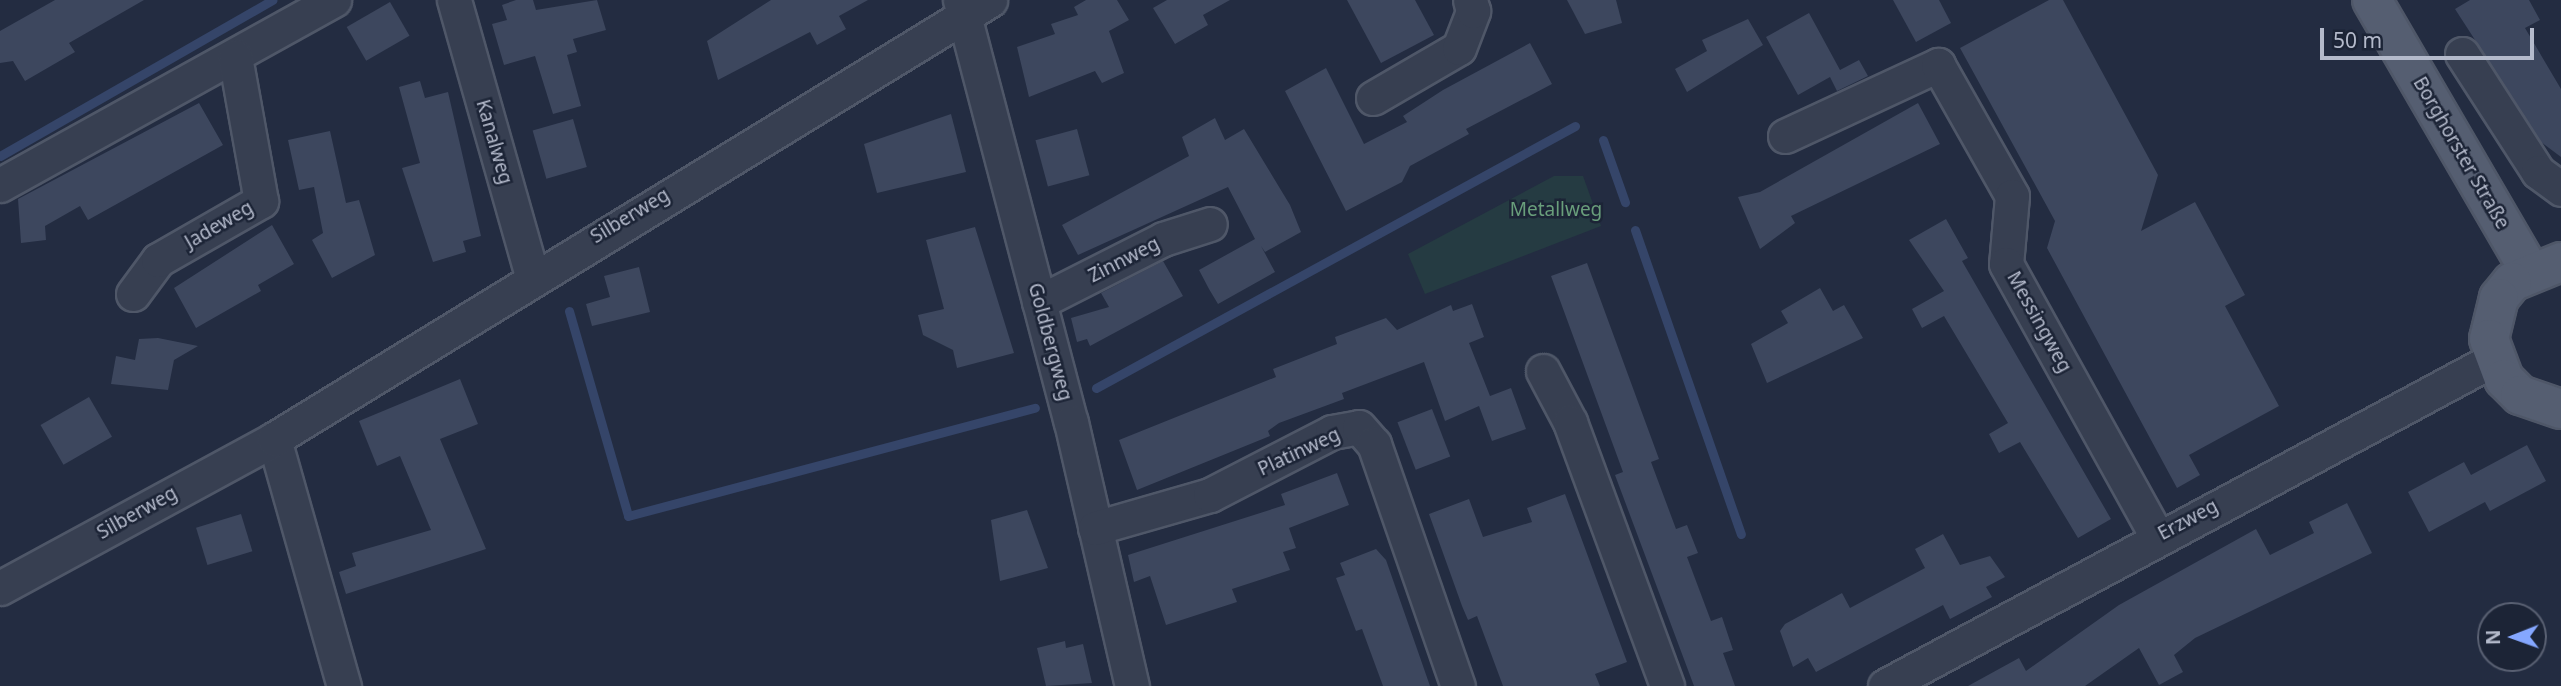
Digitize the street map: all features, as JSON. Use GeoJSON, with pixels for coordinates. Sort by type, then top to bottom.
{"type":"FeatureCollection","features":[{"type":"Feature","properties":{"kind":"main road","name":"Borghorster Straße"},"geometry":{"type":"LineString","coordinates":[[2372,0],[2545,266]]}},
{"type":"Feature","properties":{"kind":"main road"},"geometry":{"type":"LineString","coordinates":[[2545,266],[2499,298],[2490,328],[2494,359],[2520,395],[2561,409]]}},
{"type":"Feature","properties":{"kind":"street"},"geometry":{"type":"LineString","coordinates":[[0,185],[334,0]]}},
{"type":"Feature","properties":{"kind":"street"},"geometry":{"type":"LineString","coordinates":[[1373,98],[1459,48],[1473,12],[1470,0]]}},
{"type":"Feature","properties":{"kind":"street","name":"Kanalweg"},"geometry":{"type":"LineString","coordinates":[[463,3],[532,275]]}},
{"type":"Feature","properties":{"kind":"street","name":"Silberweg"},"geometry":{"type":"LineString","coordinates":[[0,588],[274,439],[532,275],[971,5]]}},
{"type":"Feature","properties":{"kind":"street","name":"Goldbergweg"},"geometry":{"type":"LineString","coordinates":[[971,5],[1132,686]]}},
{"type":"Feature","properties":{"kind":"street"},"geometry":{"type":"LineString","coordinates":[[2462,54],[2538,172],[2561,189]]}},
{"type":"Feature","properties":{"kind":"street","name":"Jadeweg"},"geometry":{"type":"LineString","coordinates":[[133,294],[158,260],[261,201],[235,56]]}},
{"type":"Feature","properties":{"kind":"street","name":"Messingweg"},"geometry":{"type":"LineString","coordinates":[[1785,136],[1938,65],[2012,196],[2006,264],[2157,536]]}},
{"type":"Feature","properties":{"kind":"street","name":"Zinnweg"},"geometry":{"type":"LineString","coordinates":[[1040,302],[1163,239],[1210,224]]}},
{"type":"Feature","properties":{"kind":"street","name":"Erzweg"},"geometry":{"type":"LineString","coordinates":[[1885,686],[2157,536],[2494,359]]}},
{"type":"Feature","properties":{"kind":"street"},"geometry":{"type":"LineString","coordinates":[[1544,371],[1570,422],[1667,686]]}},
{"type":"Feature","properties":{"kind":"street","name":"Platinweg"},"geometry":{"type":"LineString","coordinates":[[1096,528],[1210,495],[1332,432],[1359,427],[1374,444],[1458,686]]}},
{"type":"Feature","properties":{"kind":"street"},"geometry":{"type":"LineString","coordinates":[[274,439],[344,686]]}},
{"type":"Feature","properties":{"kind":"green space","name":"Metallweg"},"geometry":{"type":"Polygon","coordinates":[[[1554,176],[1583,176],[1601,226],[1425,294],[1408,254],[1554,176]]]}},
{"type":"Feature","properties":{"kind":"building"},"geometry":{"type":"Polygon","coordinates":[[[55,0],[144,0],[69,43],[75,52],[25,81],[13,61],[0,63],[0,31],[55,0]]]}},
{"type":"Feature","properties":{"kind":"building"},"geometry":{"type":"Polygon","coordinates":[[[516,0],[533,0],[536,10],[597,0],[606,30],[573,39],[577,52],[567,55],[581,106],[553,114],[535,56],[504,65],[492,24],[507,20],[502,5],[516,0]]]}},
{"type":"Feature","properties":{"kind":"building"},"geometry":{"type":"Polygon","coordinates":[[[771,0],[868,0],[839,16],[846,29],[817,45],[810,32],[718,80],[707,41],[771,0]]]}},
{"type":"Feature","properties":{"kind":"building"},"geometry":{"type":"Polygon","coordinates":[[[1086,0],[1117,0],[1129,20],[1109,31],[1124,73],[1102,83],[1095,71],[1029,97],[1017,47],[1055,34],[1051,24],[1078,15],[1074,7],[1086,0]]]}},
{"type":"Feature","properties":{"kind":"building"},"geometry":{"type":"Polygon","coordinates":[[[1167,0],[1230,0],[1203,15],[1208,25],[1175,44],[1153,8],[1167,0]]]}},
{"type":"Feature","properties":{"kind":"building"},"geometry":{"type":"Polygon","coordinates":[[[1347,0],[1415,0],[1434,35],[1381,63],[1347,0]]]}},
{"type":"Feature","properties":{"kind":"building"},"geometry":{"type":"Polygon","coordinates":[[[1567,0],[1616,0],[1622,23],[1585,34],[1567,0]]]}},
{"type":"Feature","properties":{"kind":"building"},"geometry":{"type":"Polygon","coordinates":[[[1893,0],[1939,0],[1951,23],[1916,42],[1893,0]]]}},
{"type":"Feature","properties":{"kind":"building"},"geometry":{"type":"Polygon","coordinates":[[[2049,0],[2063,0],[2158,175],[2141,231],[2195,202],[2245,295],[2225,306],[2279,406],[2189,455],[2200,475],[2177,488],[2047,248],[2055,221],[1960,48],[2049,0]]]}},
{"type":"Feature","properties":{"kind":"building"},"geometry":{"type":"Polygon","coordinates":[[[2470,0],[2529,0],[2540,20],[2525,28],[2561,89],[2561,157],[2541,142],[2455,9],[2470,0]]]}},
{"type":"Feature","properties":{"kind":"building"},"geometry":{"type":"Polygon","coordinates":[[[390,2],[410,36],[366,61],[347,27],[390,2]]]}},
{"type":"Feature","properties":{"kind":"building"},"geometry":{"type":"Polygon","coordinates":[[[1809,13],[1840,70],[1859,60],[1868,76],[1837,91],[1830,77],[1798,95],[1766,37],[1809,13]]]}},
{"type":"Feature","properties":{"kind":"building"},"geometry":{"type":"Polygon","coordinates":[[[1748,19],[1763,45],[1687,92],[1675,69],[1707,51],[1702,40],[1748,19]]]}},
{"type":"Feature","properties":{"kind":"building"},"geometry":{"type":"Polygon","coordinates":[[[1530,43],[1552,84],[1466,129],[1469,134],[1410,166],[1402,182],[1346,211],[1285,91],[1326,68],[1364,144],[1407,122],[1403,116],[1443,90],[1530,43]]]}},
{"type":"Feature","properties":{"kind":"building"},"geometry":{"type":"Polygon","coordinates":[[[420,81],[425,98],[448,92],[481,236],[463,241],[466,252],[433,262],[402,168],[420,163],[399,87],[420,81]]]}},
{"type":"Feature","properties":{"kind":"building"},"geometry":{"type":"Polygon","coordinates":[[[199,103],[223,145],[88,220],[80,206],[45,226],[46,240],[21,243],[18,199],[199,103]]]}},
{"type":"Feature","properties":{"kind":"building"},"geometry":{"type":"Polygon","coordinates":[[[1918,103],[1940,144],[1791,216],[1795,223],[1760,249],[1738,197],[1760,192],[1918,103]]]}},
{"type":"Feature","properties":{"kind":"building"},"geometry":{"type":"Polygon","coordinates":[[[951,114],[966,172],[877,193],[864,144],[951,114]]]}},
{"type":"Feature","properties":{"kind":"building"},"geometry":{"type":"Polygon","coordinates":[[[1215,118],[1225,140],[1244,129],[1290,205],[1301,232],[1265,252],[1261,246],[1275,272],[1218,304],[1209,289],[1199,270],[1255,239],[1228,187],[1078,255],[1062,225],[1189,156],[1182,137],[1215,118]]]}},
{"type":"Feature","properties":{"kind":"building"},"geometry":{"type":"Polygon","coordinates":[[[573,119],[587,167],[546,179],[533,131],[573,119]]]}},
{"type":"Feature","properties":{"kind":"building"},"geometry":{"type":"Polygon","coordinates":[[[1077,129],[1089,175],[1048,186],[1035,140],[1077,129]]]}},
{"type":"Feature","properties":{"kind":"building"},"geometry":{"type":"Polygon","coordinates":[[[330,131],[346,203],[359,200],[375,255],[332,278],[312,240],[323,233],[314,187],[299,190],[288,140],[330,131]]]}},
{"type":"Feature","properties":{"kind":"building"},"geometry":{"type":"Polygon","coordinates":[[[1946,219],[1968,258],[1962,261],[2111,519],[2078,538],[2020,442],[1999,453],[1989,434],[2008,423],[1944,316],[1922,328],[1912,309],[1944,291],[1909,240],[1946,219]]]}},
{"type":"Feature","properties":{"kind":"building"},"geometry":{"type":"Polygon","coordinates":[[[272,225],[294,264],[258,285],[261,291],[196,328],[174,288],[272,225]]]}},
{"type":"Feature","properties":{"kind":"building"},"geometry":{"type":"Polygon","coordinates":[[[975,227],[1014,353],[957,368],[953,350],[923,335],[918,315],[944,309],[926,240],[975,227]]]}},
{"type":"Feature","properties":{"kind":"building"},"geometry":{"type":"Polygon","coordinates":[[[1163,261],[1183,296],[1090,346],[1087,339],[1077,342],[1071,318],[1109,307],[1101,293],[1163,261]]]}},
{"type":"Feature","properties":{"kind":"building"},"geometry":{"type":"Polygon","coordinates":[[[1587,263],[1659,459],[1651,462],[1676,529],[1687,525],[1698,553],[1687,557],[1711,621],[1722,617],[1733,650],[1723,653],[1735,686],[1694,686],[1615,475],[1623,472],[1551,276],[1587,263]]]}},
{"type":"Feature","properties":{"kind":"building"},"geometry":{"type":"Polygon","coordinates":[[[639,267],[650,312],[592,326],[586,304],[610,297],[604,276],[639,267]]]}},
{"type":"Feature","properties":{"kind":"building"},"geometry":{"type":"Polygon","coordinates":[[[1820,288],[1833,311],[1844,305],[1863,338],[1767,383],[1751,344],[1788,323],[1781,311],[1820,288]]]}},
{"type":"Feature","properties":{"kind":"building"},"geometry":{"type":"Polygon","coordinates":[[[1472,304],[1484,337],[1469,343],[1490,396],[1511,388],[1526,429],[1492,441],[1479,406],[1445,421],[1424,362],[1342,393],[1344,399],[1279,423],[1268,431],[1270,436],[1137,490],[1119,440],[1276,377],[1273,369],[1337,344],[1335,337],[1386,318],[1397,330],[1451,305],[1453,311],[1472,304]]]}},
{"type":"Feature","properties":{"kind":"building"},"geometry":{"type":"Polygon","coordinates":[[[158,338],[198,346],[174,360],[168,390],[111,384],[116,356],[135,360],[139,339],[158,338]]]}},
{"type":"Feature","properties":{"kind":"building"},"geometry":{"type":"Polygon","coordinates":[[[460,379],[478,424],[440,439],[486,549],[346,594],[339,572],[356,566],[352,553],[431,530],[400,456],[377,466],[359,421],[460,379]]]}},
{"type":"Feature","properties":{"kind":"building"},"geometry":{"type":"Polygon","coordinates":[[[89,397],[112,437],[64,465],[41,425],[89,397]]]}},
{"type":"Feature","properties":{"kind":"building"},"geometry":{"type":"Polygon","coordinates":[[[1432,409],[1450,457],[1416,470],[1397,422],[1432,409]]]}},
{"type":"Feature","properties":{"kind":"building"},"geometry":{"type":"Polygon","coordinates":[[[2527,445],[2546,481],[2490,511],[2485,502],[2429,532],[2408,492],[2464,462],[2471,475],[2527,445]]]}},
{"type":"Feature","properties":{"kind":"building"},"geometry":{"type":"Polygon","coordinates":[[[1337,473],[1349,505],[1289,528],[1296,548],[1283,552],[1290,570],[1232,589],[1237,602],[1166,625],[1150,576],[1134,582],[1128,555],[1285,505],[1281,494],[1337,473]]]}},
{"type":"Feature","properties":{"kind":"building"},"geometry":{"type":"Polygon","coordinates":[[[1565,494],[1627,662],[1595,674],[1600,686],[1503,686],[1477,616],[1468,620],[1429,514],[1469,499],[1483,537],[1532,522],[1527,508],[1565,494]]]}},
{"type":"Feature","properties":{"kind":"building"},"geometry":{"type":"Polygon","coordinates":[[[2347,503],[2372,553],[2195,638],[2174,655],[2183,672],[2159,685],[2139,648],[2085,686],[1968,686],[2019,658],[2026,671],[2119,605],[2256,529],[2270,555],[2314,533],[2309,522],[2347,503]]]}},
{"type":"Feature","properties":{"kind":"building"},"geometry":{"type":"Polygon","coordinates":[[[1027,510],[1048,568],[1000,581],[991,520],[1027,510]]]}},
{"type":"Feature","properties":{"kind":"building"},"geometry":{"type":"Polygon","coordinates":[[[241,514],[252,551],[207,565],[196,528],[241,514]]]}},
{"type":"Feature","properties":{"kind":"building"},"geometry":{"type":"Polygon","coordinates":[[[1943,534],[1960,565],[1990,556],[2005,577],[1986,587],[1992,597],[1950,619],[1943,605],[1816,672],[1808,658],[1793,667],[1780,631],[1785,624],[1842,593],[1850,608],[1925,568],[1915,549],[1943,534]]]}},
{"type":"Feature","properties":{"kind":"building"},"geometry":{"type":"Polygon","coordinates":[[[1376,549],[1386,560],[1430,686],[1383,686],[1362,629],[1356,631],[1336,578],[1345,575],[1340,563],[1376,549]]]}},
{"type":"Feature","properties":{"kind":"building"},"geometry":{"type":"Polygon","coordinates":[[[1065,641],[1066,648],[1083,644],[1092,683],[1046,686],[1037,648],[1065,641]]]}},
{"type":"Feature","properties":{"kind":"waterway"},"geometry":{"type":"LineString","coordinates":[[0,156],[272,0]]}},
{"type":"Feature","properties":{"kind":"waterway"},"geometry":{"type":"LineString","coordinates":[[1096,388],[1575,126]]}},
{"type":"Feature","properties":{"kind":"waterway"},"geometry":{"type":"LineString","coordinates":[[1603,140],[1625,202]]}},
{"type":"Feature","properties":{"kind":"waterway"},"geometry":{"type":"LineString","coordinates":[[1635,230],[1741,534]]}},
{"type":"Feature","properties":{"kind":"waterway"},"geometry":{"type":"LineString","coordinates":[[569,311],[628,516],[1035,408]]}}]}
